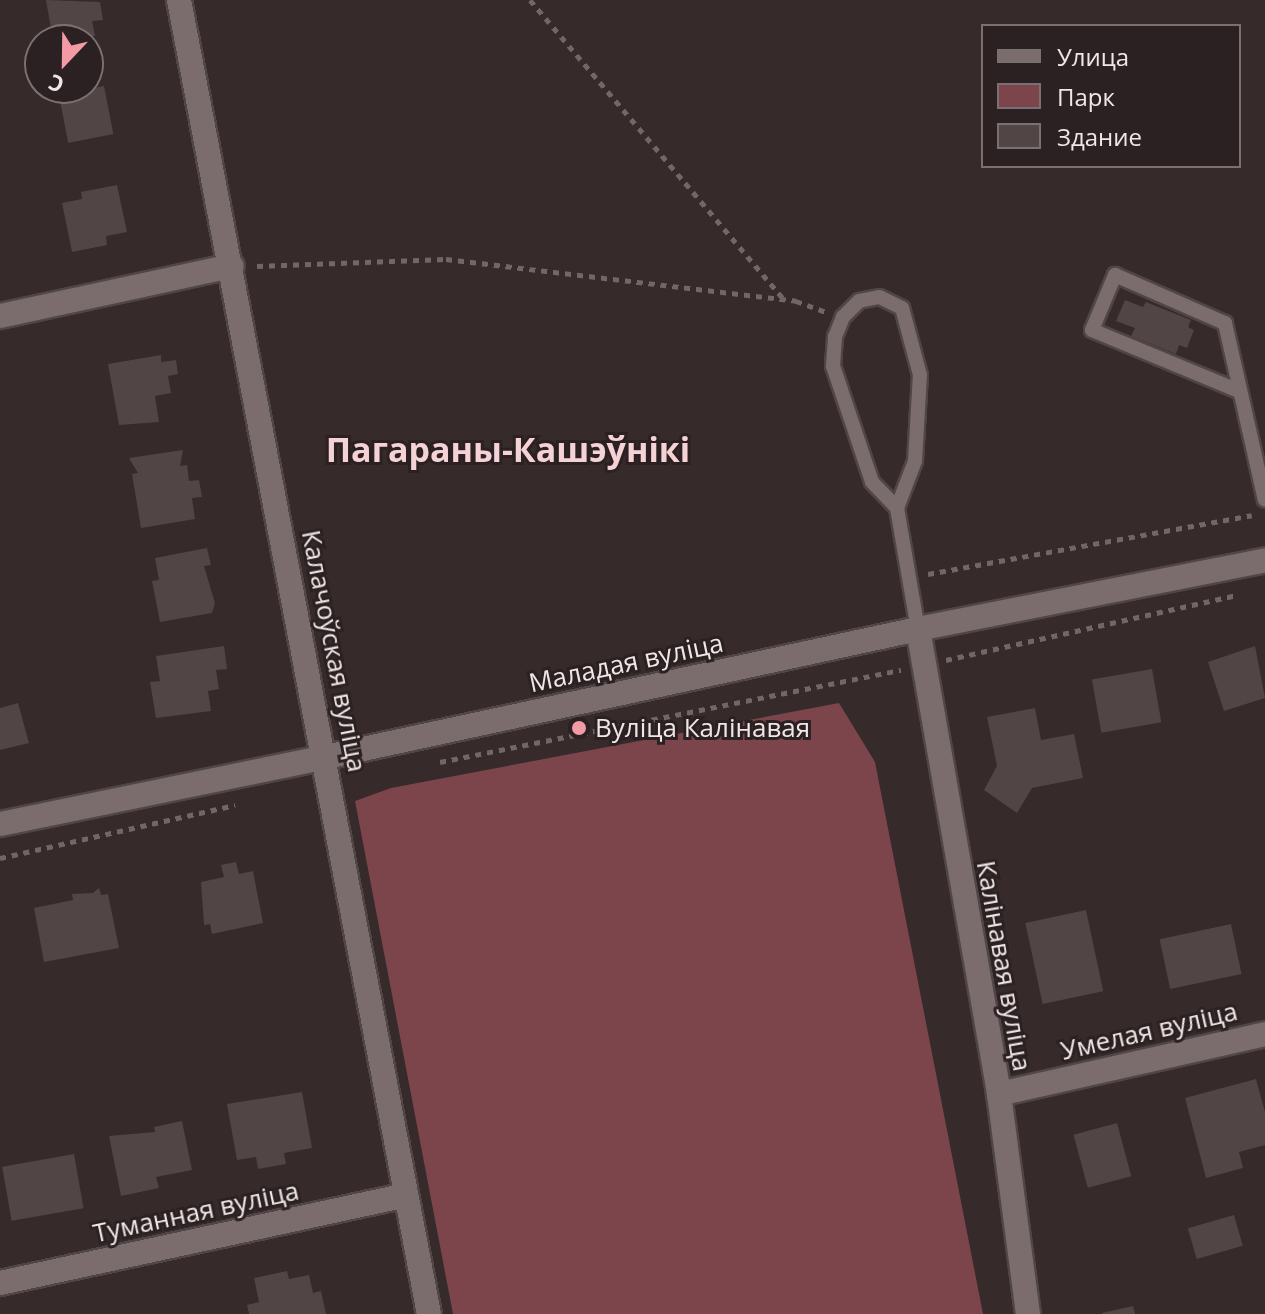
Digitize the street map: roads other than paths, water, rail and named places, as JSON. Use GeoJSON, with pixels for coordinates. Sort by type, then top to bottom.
{"type":"FeatureCollection","features":[{"type":"Feature","properties":{"kind":"street","name":"Калачоўская вуліца"},"geometry":{"type":"LineString","coordinates":[[179,0],[326,757],[403,1196],[429,1314]]}},
{"type":"Feature","properties":{"kind":"street"},"geometry":{"type":"LineString","coordinates":[[0,316],[232,266]]}},
{"type":"Feature","properties":{"kind":"street","name":"Маладая вуліца"},"geometry":{"type":"LineString","coordinates":[[0,824],[918,629],[1265,560]]}},
{"type":"Feature","properties":{"kind":"street","name":"Калінавая вуліца"},"geometry":{"type":"LineString","coordinates":[[918,629],[921,666],[999,1094],[1028,1314]]}},
{"type":"Feature","properties":{"kind":"street","name":"Умелая вуліца"},"geometry":{"type":"LineString","coordinates":[[999,1094],[1265,1034]]}},
{"type":"Feature","properties":{"kind":"street","name":"Туманная вуліца"},"geometry":{"type":"LineString","coordinates":[[0,1283],[403,1196]]}},
{"type":"Feature","properties":{"kind":"lane"},"geometry":{"type":"LineString","coordinates":[[1239,391],[1092,330],[1115,275],[1225,323],[1265,500]]}},
{"type":"Feature","properties":{"kind":"lane"},"geometry":{"type":"LineString","coordinates":[[897,508],[872,482],[833,366],[835,337],[843,317],[859,301],[879,297],[902,308],[920,375],[920,421],[915,461],[897,508],[918,629]]}},
{"type":"Feature","properties":{"kind":"place","name":"Вуліца Калінавая"},"geometry":{"type":"Point","coordinates":[579,728]}},
{"type":"Feature","properties":{"kind":"district","name":"Пагараны-Кашэўнікі"},"geometry":{"type":"Point","coordinates":[508,450]}}]}
